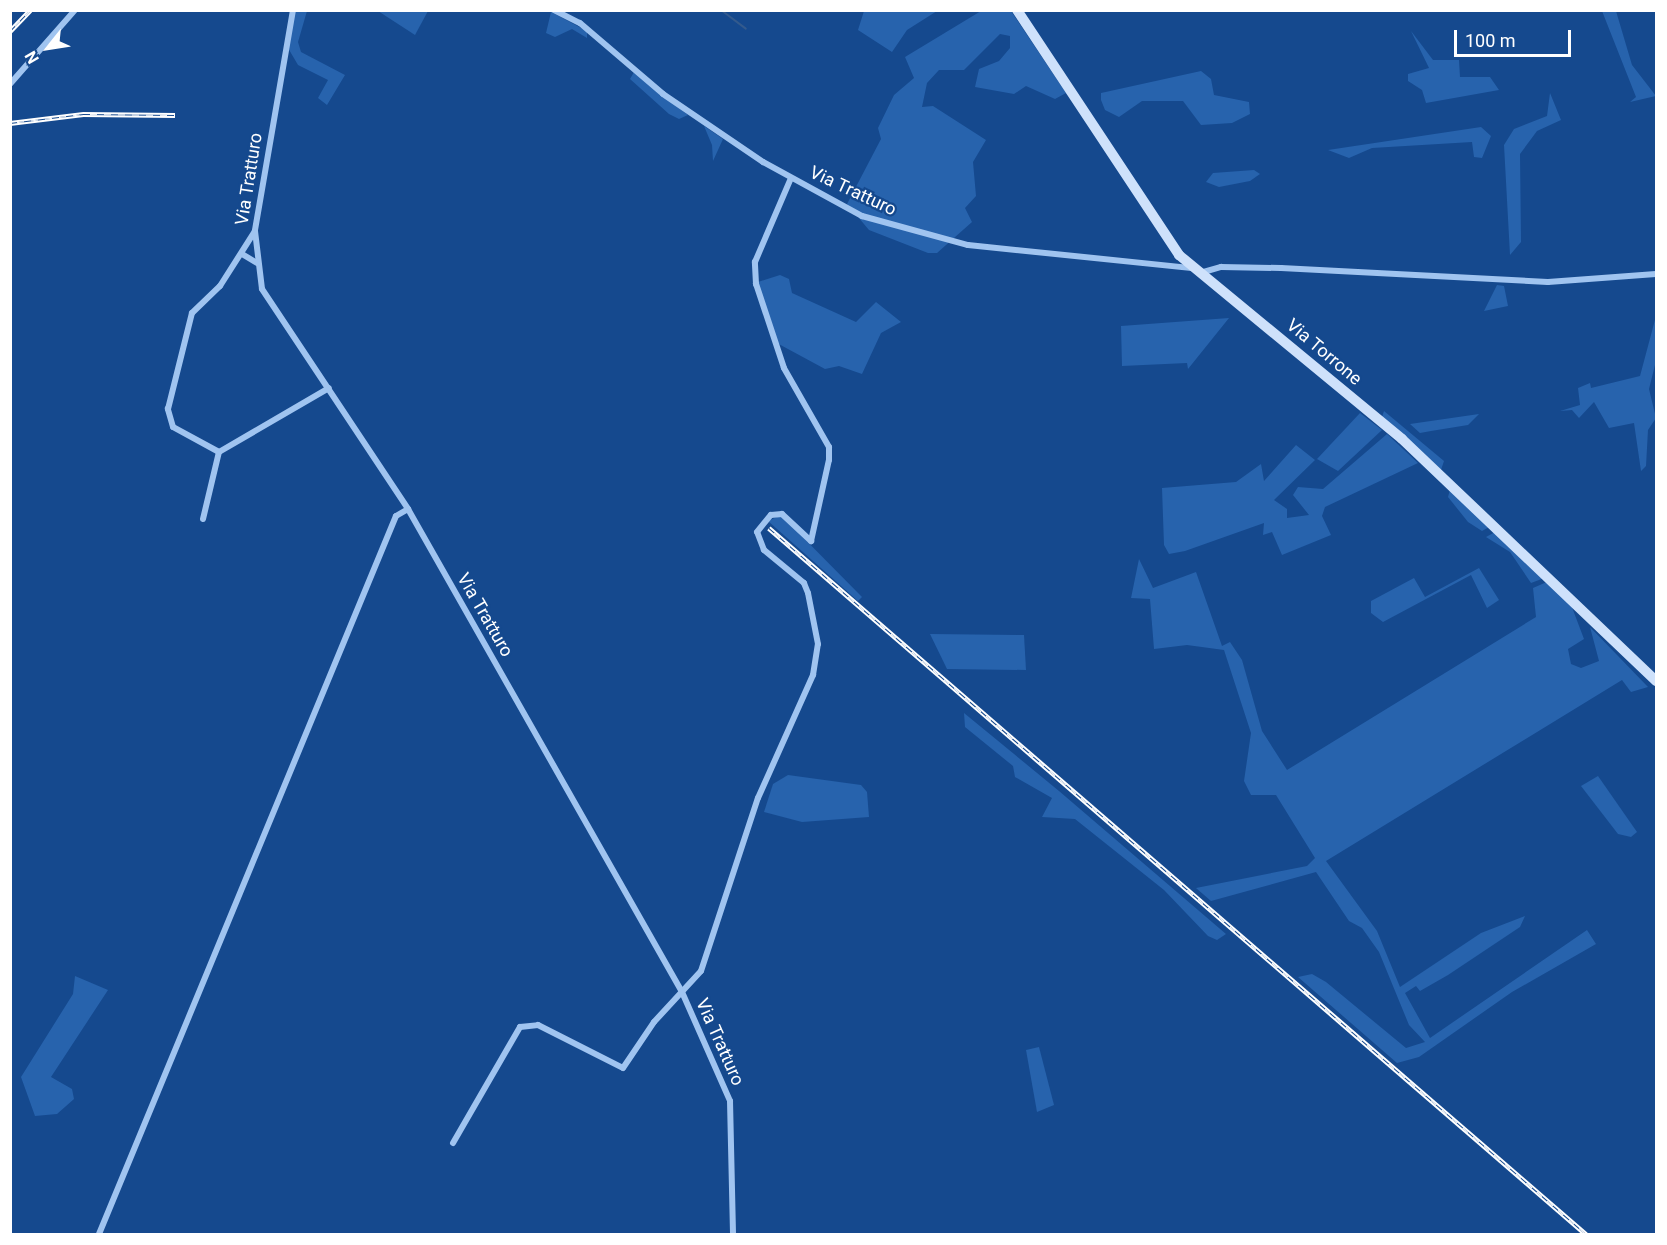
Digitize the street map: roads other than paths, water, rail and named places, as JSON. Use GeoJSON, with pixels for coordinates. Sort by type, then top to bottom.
{"type":"FeatureCollection","features":[{"type":"Feature","properties":{"kind":"main road","name":"Via Torrone"},"geometry":{"type":"LineString","coordinates":[[1017,10],[1168,242],[1196,270],[1402,439],[1656,681]]}},
{"type":"Feature","properties":{"kind":"street"},"geometry":{"type":"LineString","coordinates":[[10,84],[75,10]]}},
{"type":"Feature","properties":{"kind":"street","name":"Via Tratturo"},"geometry":{"type":"LineString","coordinates":[[293,10],[255,231],[257,263],[275,315],[329,388],[408,509],[681,992],[730,1101],[733,1234]]}},
{"type":"Feature","properties":{"kind":"street","name":"Via Tratturo"},"geometry":{"type":"LineString","coordinates":[[554,10],[580,23],[663,94],[791,178],[862,216],[932,238],[1196,270],[1221,267],[1281,268],[1548,282],[1656,274]]}},
{"type":"Feature","properties":{"kind":"street"},"geometry":{"type":"LineString","coordinates":[[453,1143],[520,1027],[538,1025],[623,1068],[681,992],[701,971],[715,940],[744,837],[813,675],[818,644],[804,583],[764,550],[757,532],[771,515],[782,514],[810,541],[830,460],[829,447],[784,368],[756,284],[755,262],[791,178]]}},
{"type":"Feature","properties":{"kind":"street"},"geometry":{"type":"LineString","coordinates":[[219,452],[173,427],[168,410],[192,313],[242,254],[255,231]]}},
{"type":"Feature","properties":{"kind":"street"},"geometry":{"type":"LineString","coordinates":[[242,254],[257,263]]}},
{"type":"Feature","properties":{"kind":"street"},"geometry":{"type":"LineString","coordinates":[[203,519],[219,452],[329,388]]}},
{"type":"Feature","properties":{"kind":"street"},"geometry":{"type":"LineString","coordinates":[[99,1234],[396,516],[408,509]]}},
{"type":"Feature","properties":{"kind":"waterway"},"geometry":{"type":"LineString","coordinates":[[721,10],[746,29]]}},
{"type":"Feature","properties":{"kind":"railway"},"geometry":{"type":"LineString","coordinates":[[10,31],[30,10]]}},
{"type":"Feature","properties":{"kind":"railway"},"geometry":{"type":"LineString","coordinates":[[10,123],[83,114],[175,115]]}},
{"type":"Feature","properties":{"kind":"railway"},"geometry":{"type":"LineString","coordinates":[[769,528],[1586,1234]]}}]}
